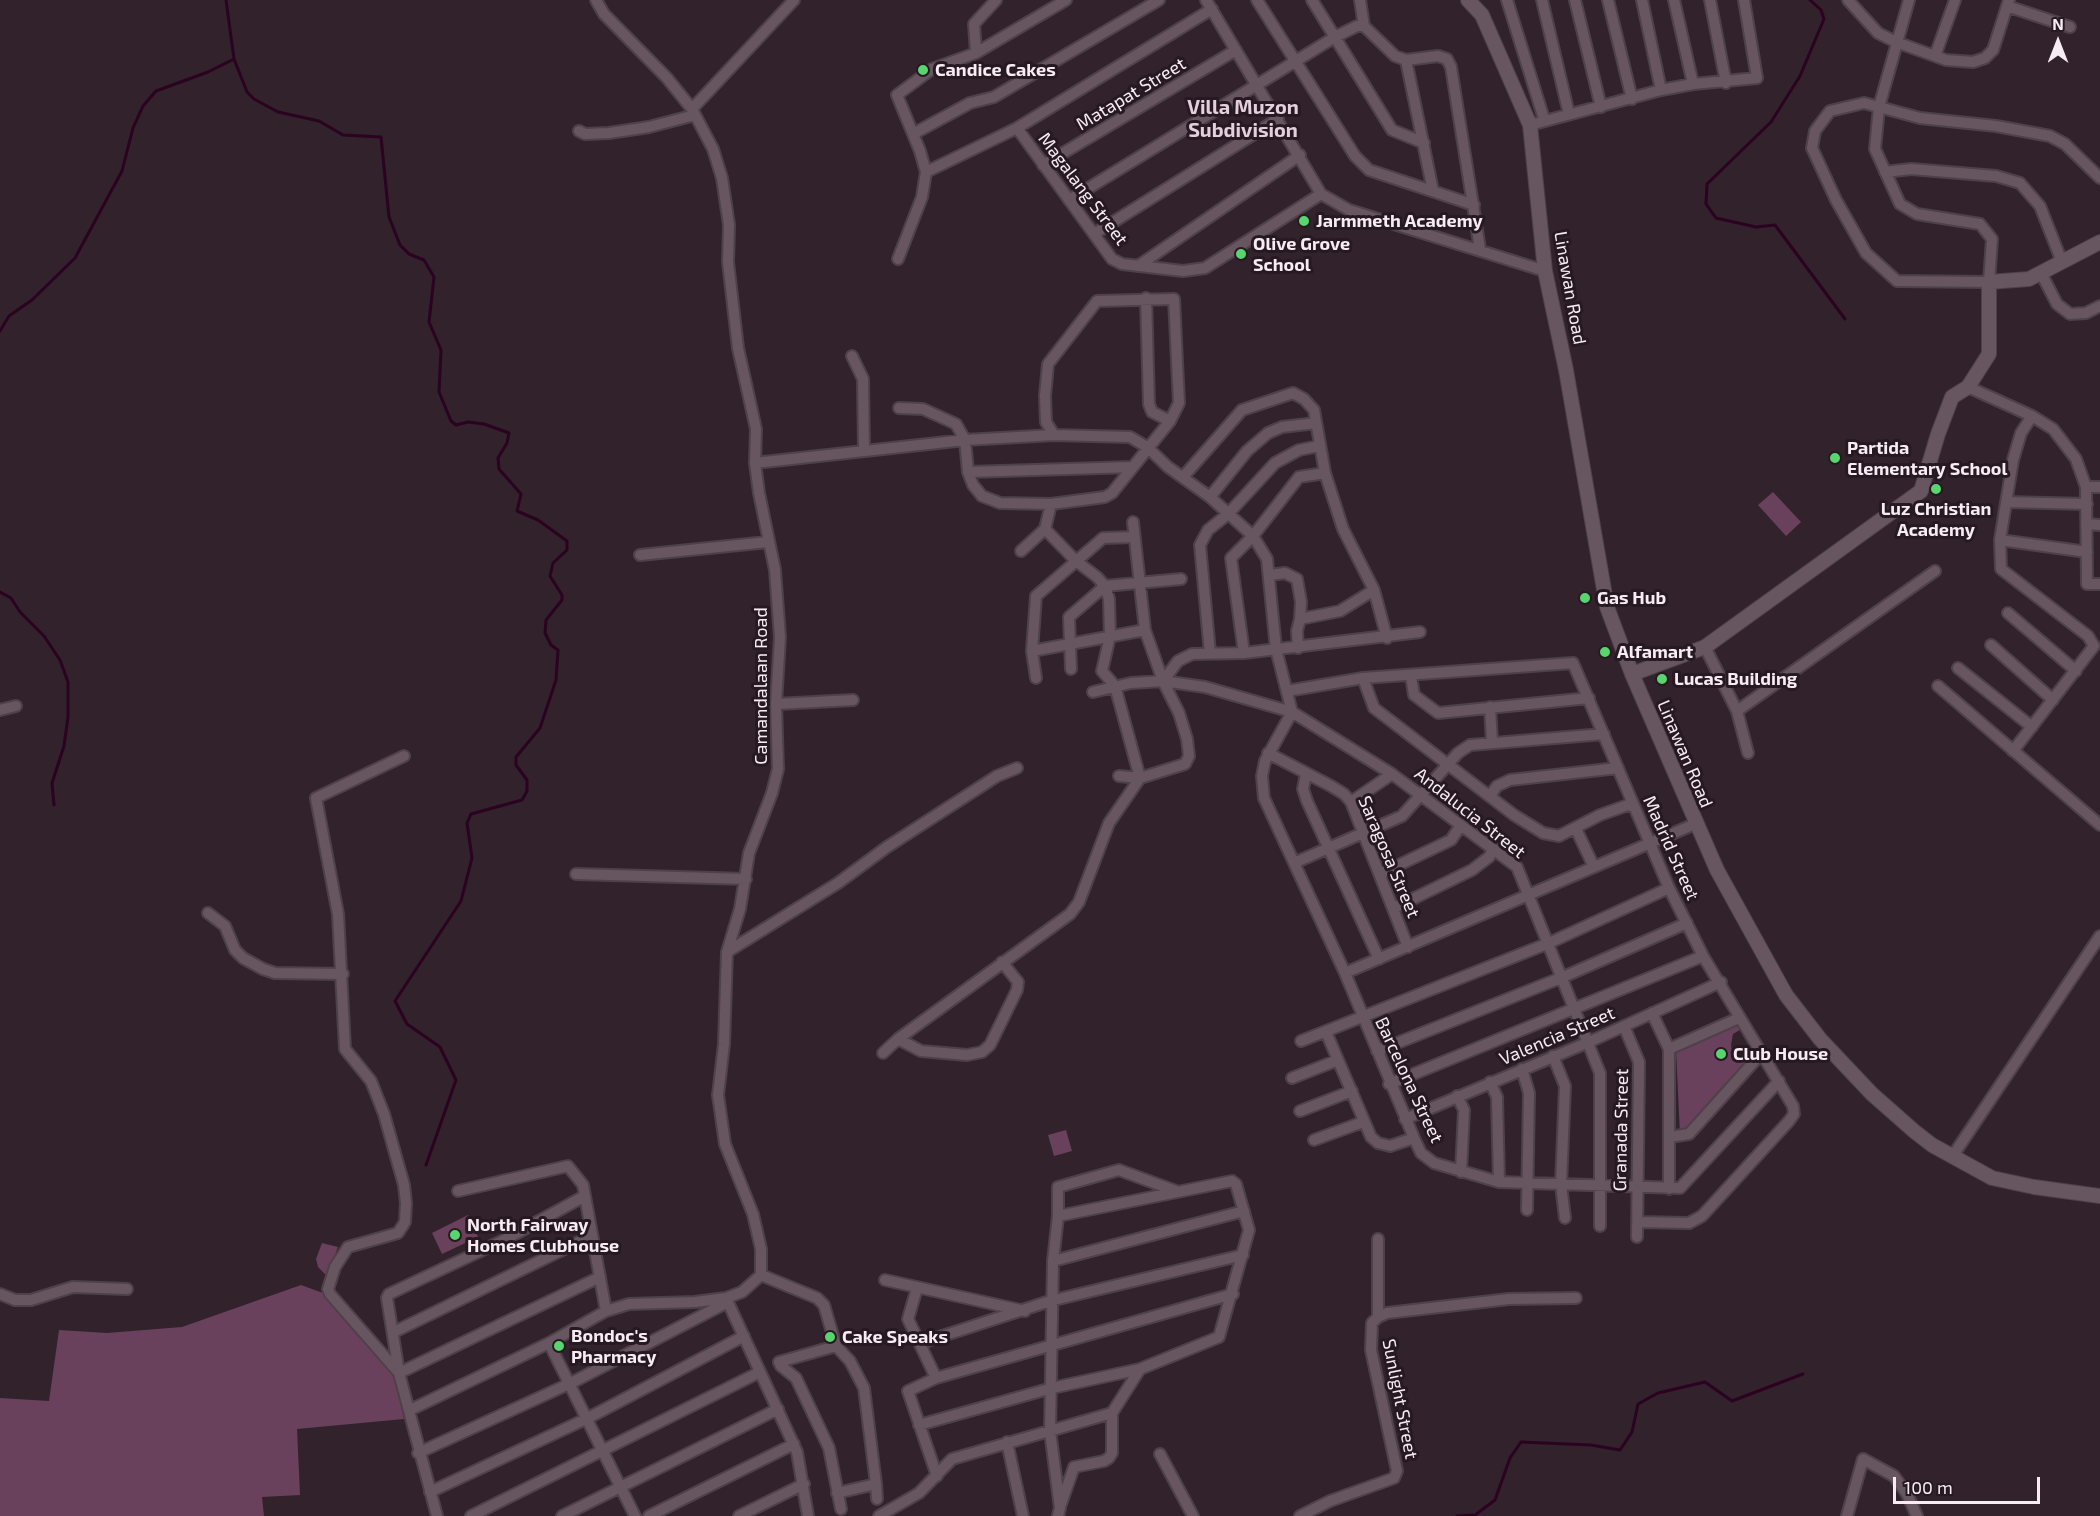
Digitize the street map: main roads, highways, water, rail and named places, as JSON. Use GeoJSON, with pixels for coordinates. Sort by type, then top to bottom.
{"type":"FeatureCollection","features":[{"type":"Feature","properties":{"kind":"waterway"},"geometry":{"type":"LineString","coordinates":[[226,0],[234,59],[247,92],[254,99],[278,112],[319,121],[343,135],[381,137],[389,217],[400,245],[409,254],[424,260],[434,277],[429,322],[441,350],[439,392],[451,421],[456,425],[468,422],[484,424],[509,433],[507,443],[498,458],[499,469],[521,494],[517,511],[538,520],[567,541],[567,550],[553,563],[550,576],[562,595],[562,600],[546,620],[545,633],[551,645],[558,650],[556,680],[540,728],[516,757],[516,765],[527,780],[527,791],[522,800],[471,814],[467,823],[472,858],[461,901],[395,1001],[407,1024],[440,1047],[456,1080],[426,1165]]}},
{"type":"Feature","properties":{"kind":"waterway"},"geometry":{"type":"LineString","coordinates":[[1810,0],[1821,10],[1824,19],[1800,76],[1771,122],[1707,184],[1706,204],[1716,218],[1756,227],[1775,225],[1845,319]]}},
{"type":"Feature","properties":{"kind":"waterway"},"geometry":{"type":"LineString","coordinates":[[0,331],[9,316],[32,300],[75,258],[122,171],[133,128],[143,106],[156,91],[208,72],[234,59]]}},
{"type":"Feature","properties":{"kind":"waterway"},"geometry":{"type":"LineString","coordinates":[[0,592],[11,598],[20,612],[44,636],[60,660],[68,682],[68,717],[64,746],[52,783],[54,805]]}},
{"type":"Feature","properties":{"kind":"waterway"},"geometry":{"type":"LineString","coordinates":[[1457,1516],[1475,1515],[1495,1500],[1510,1458],[1521,1442],[1591,1445],[1620,1450],[1632,1432],[1638,1404],[1658,1393],[1705,1382],[1732,1401],[1803,1374]]}},
{"type":"Feature","properties":{"kind":"place","name":"Candice Cakes"},"geometry":{"type":"Point","coordinates":[923,70]}},
{"type":"Feature","properties":{"kind":"place","name":"Jarmmeth Academy"},"geometry":{"type":"Point","coordinates":[1304,221]}},
{"type":"Feature","properties":{"kind":"place","name":"Olive Grove School"},"geometry":{"type":"Point","coordinates":[1241,254]}},
{"type":"Feature","properties":{"kind":"place","name":"Partida Elementary School"},"geometry":{"type":"Point","coordinates":[1835,458]}},
{"type":"Feature","properties":{"kind":"place","name":"Luz Christian Academy"},"geometry":{"type":"Point","coordinates":[1936,489]}},
{"type":"Feature","properties":{"kind":"place","name":"Gas Hub"},"geometry":{"type":"Point","coordinates":[1585,598]}},
{"type":"Feature","properties":{"kind":"place","name":"Alfamart"},"geometry":{"type":"Point","coordinates":[1605,652]}},
{"type":"Feature","properties":{"kind":"place","name":"Lucas Building"},"geometry":{"type":"Point","coordinates":[1662,679]}},
{"type":"Feature","properties":{"kind":"place","name":"Club House"},"geometry":{"type":"Point","coordinates":[1721,1054]}},
{"type":"Feature","properties":{"kind":"place","name":"North Fairway Homes Clubhouse"},"geometry":{"type":"Point","coordinates":[455,1235]}},
{"type":"Feature","properties":{"kind":"place","name":"Cake Speaks"},"geometry":{"type":"Point","coordinates":[830,1337]}},
{"type":"Feature","properties":{"kind":"place","name":"Bondoc's Pharmacy"},"geometry":{"type":"Point","coordinates":[559,1346]}},
{"type":"Feature","properties":{"kind":"district","name":"Villa Muzon Subdivision"},"geometry":{"type":"Point","coordinates":[1243,118]}}]}
